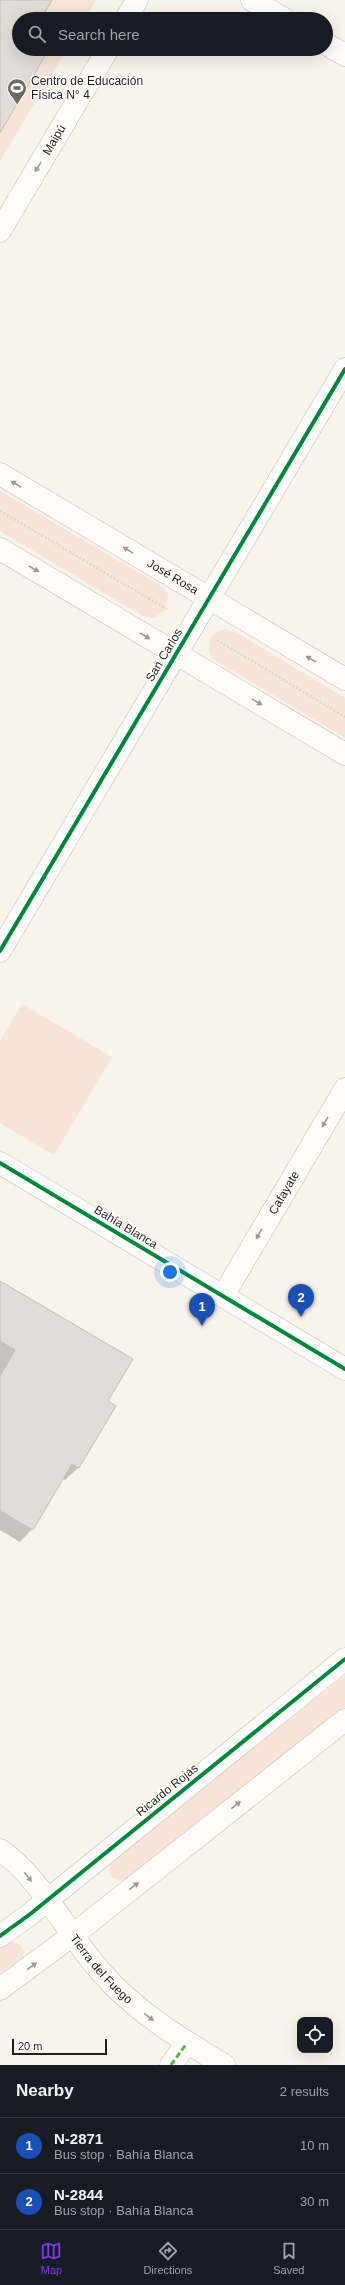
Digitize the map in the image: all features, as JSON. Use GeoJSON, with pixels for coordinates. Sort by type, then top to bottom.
{"type":"FeatureCollection","features":[{"type":"Feature","properties":{"kind":"street"},"geometry":{"type":"LineString","coordinates":[[130,12],[137,0]]}},
{"type":"Feature","properties":{"kind":"street"},"geometry":{"type":"LineString","coordinates":[[252,0],[272,12]]}},
{"type":"Feature","properties":{"kind":"street"},"geometry":{"type":"LineString","coordinates":[[333,48],[345,55]]}},
{"type":"Feature","properties":{"kind":"street","name":"Maipú"},"geometry":{"type":"LineString","coordinates":[[0,231],[104,56]]}},
{"type":"Feature","properties":{"kind":"street","name":"San Carlos"},"geometry":{"type":"LineString","coordinates":[[0,951],[345,369]]}},
{"type":"Feature","properties":{"kind":"street","name":"José Rosa"},"geometry":{"type":"LineString","coordinates":[[0,474],[345,679]]}},
{"type":"Feature","properties":{"kind":"street"},"geometry":{"type":"LineString","coordinates":[[0,549],[345,754]]}},
{"type":"Feature","properties":{"kind":"street","name":"Cafayate"},"geometry":{"type":"LineString","coordinates":[[223,1296],[345,1089]]}},
{"type":"Feature","properties":{"kind":"street","name":"Bahía Blanca"},"geometry":{"type":"LineString","coordinates":[[0,1163],[345,1369]]}},
{"type":"Feature","properties":{"kind":"street","name":"Ricardo Rojas"},"geometry":{"type":"LineString","coordinates":[[0,1936],[47,1901],[345,1659]]}},
{"type":"Feature","properties":{"kind":"street"},"geometry":{"type":"LineString","coordinates":[[0,1989],[73,1935],[345,1720]]}},
{"type":"Feature","properties":{"kind":"street","name":"Tierra del Fuego"},"geometry":{"type":"LineString","coordinates":[[0,1850],[26,1874],[100,1971],[128,1999],[160,2025],[224,2065]]}},
{"type":"Feature","properties":{"kind":"street"},"geometry":{"type":"LineString","coordinates":[[171,2065],[187,2043]]}},
{"type":"Feature","properties":{"kind":"path"},"geometry":{"type":"LineString","coordinates":[[0,511],[167,609]]}},
{"type":"Feature","properties":{"kind":"path"},"geometry":{"type":"LineString","coordinates":[[211,637],[345,717]]}},
{"type":"Feature","properties":{"kind":"shaded area","name":"Centro de Educación Física N° 4"},"geometry":{"type":"Polygon","coordinates":[[[0,0],[96,0],[89,12],[12,12],[12,56],[63,56],[0,161],[0,0]]]}},
{"type":"Feature","properties":{"kind":"shaded area"},"geometry":{"type":"Polygon","coordinates":[[[0,491],[161,586],[168,594],[167,609],[154,618],[143,616],[0,531],[0,491]]]}},
{"type":"Feature","properties":{"kind":"shaded area"},"geometry":{"type":"Polygon","coordinates":[[[225,629],[235,632],[345,698],[345,738],[212,658],[209,648],[210,640],[215,633],[225,629]]]}},
{"type":"Feature","properties":{"kind":"shaded area"},"geometry":{"type":"Polygon","coordinates":[[[22,1004],[112,1057],[54,1155],[0,1123],[0,1041],[22,1004]]]}},
{"type":"Feature","properties":{"kind":"shaded area"},"geometry":{"type":"Polygon","coordinates":[[[345,1675],[345,1707],[133,1876],[121,1881],[112,1877],[110,1866],[116,1856],[345,1675]]]}},
{"type":"Feature","properties":{"kind":"shaded area"},"geometry":{"type":"Polygon","coordinates":[[[11,1941],[21,1945],[24,1952],[21,1959],[0,1974],[0,1948],[11,1941]]]}},
{"type":"Feature","properties":{"kind":"building"},"geometry":{"type":"Polygon","coordinates":[[[0,0],[52,0],[45,12],[12,12],[12,56],[45,56],[0,133],[0,0]]]}},
{"type":"Feature","properties":{"kind":"building"},"geometry":{"type":"Polygon","coordinates":[[[0,1281],[133,1359],[108,1401],[116,1406],[79,1468],[72,1464],[33,1530],[0,1511],[0,1376],[15,1350],[0,1341],[0,1281]]]}},
{"type":"Feature","properties":{"kind":"marked path"},"geometry":{"type":"LineString","coordinates":[[171,2065],[187,2043]]}},
{"type":"Feature","properties":{"kind":"cycle path"},"geometry":{"type":"LineString","coordinates":[[0,951],[345,369]]}},
{"type":"Feature","properties":{"kind":"cycle path"},"geometry":{"type":"LineString","coordinates":[[0,1163],[345,1369]]}},
{"type":"Feature","properties":{"kind":"cycle path"},"geometry":{"type":"LineString","coordinates":[[0,1936],[29,1915],[345,1659]]}},
{"type":"Feature","properties":{"kind":"place","name":"Centro de Educación Física N° 4"},"geometry":{"type":"Point","coordinates":[17,105]}},
{"type":"Feature","properties":{"kind":"place","name":"N-2844"},"geometry":{"type":"Point","coordinates":[301,1317]}},
{"type":"Feature","properties":{"kind":"place","name":"N-2871"},"geometry":{"type":"Point","coordinates":[202,1326]}}]}
